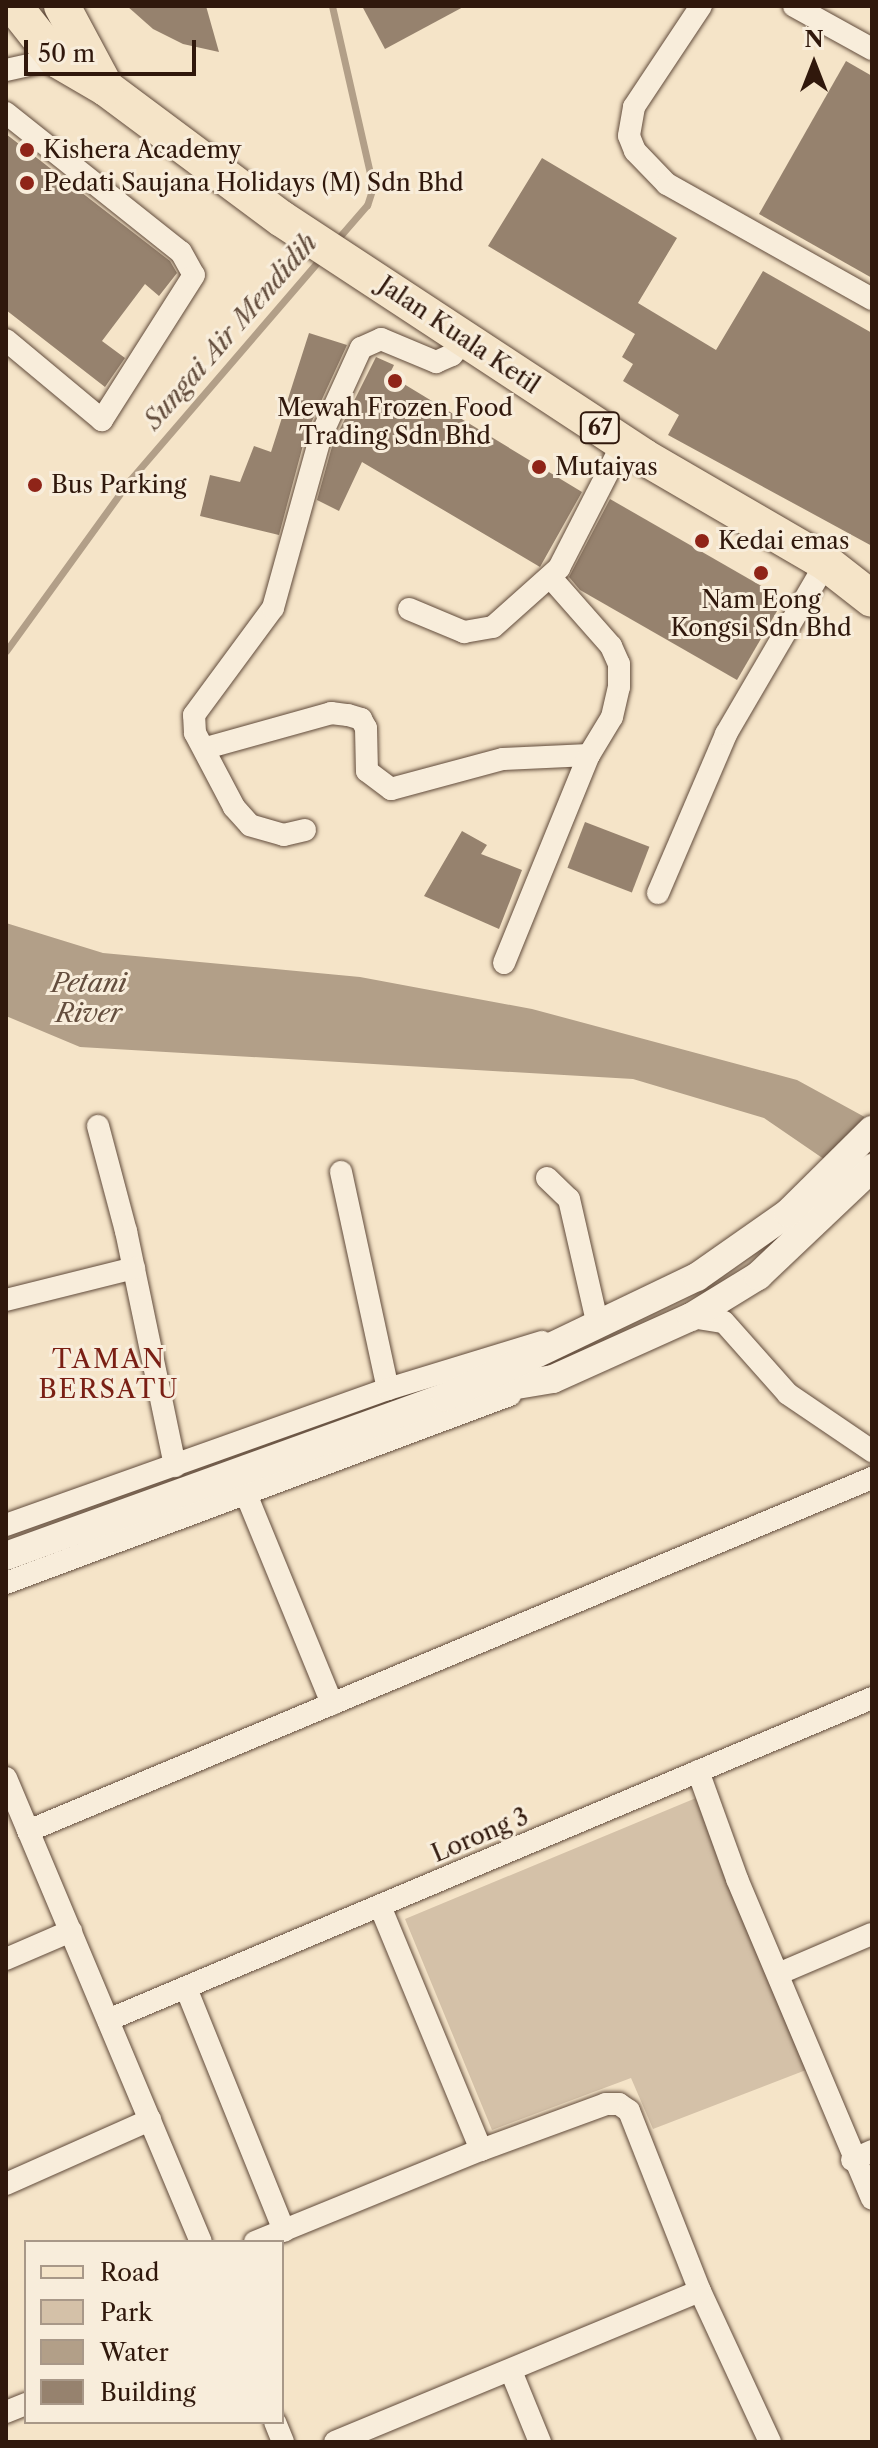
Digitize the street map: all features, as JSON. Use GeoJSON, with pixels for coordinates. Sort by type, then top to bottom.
{"type":"FeatureCollection","features":[{"type":"Feature","properties":{"kind":"main road","name":"Jalan Kuala Ketil"},"geometry":{"type":"LineString","coordinates":[[14,6],[56,59],[106,88],[282,219],[623,443],[826,563],[872,583]]}},
{"type":"Feature","properties":{"kind":"main road","name":"Jalan Kuala Ketil"},"geometry":{"type":"LineString","coordinates":[[62,6],[106,88]]}},
{"type":"Feature","properties":{"kind":"main road","name":"Jalan Kuala Ketil"},"geometry":{"type":"LineString","coordinates":[[826,563],[872,599]]}},
{"type":"Feature","properties":{"kind":"street"},"geometry":{"type":"LineString","coordinates":[[6,14],[14,6]]}},
{"type":"Feature","properties":{"kind":"street"},"geometry":{"type":"LineString","coordinates":[[701,6],[634,107],[629,136],[635,151],[667,184],[872,299]]}},
{"type":"Feature","properties":{"kind":"street"},"geometry":{"type":"LineString","coordinates":[[794,6],[872,49]]}},
{"type":"Feature","properties":{"kind":"street"},"geometry":{"type":"LineString","coordinates":[[6,70],[56,59]]}},
{"type":"Feature","properties":{"kind":"street"},"geometry":{"type":"LineString","coordinates":[[6,113],[181,252],[194,275],[102,420],[6,340]]}},
{"type":"Feature","properties":{"kind":"street"},"geometry":{"type":"LineString","coordinates":[[305,830],[284,835],[250,825],[234,807],[206,748],[195,733],[194,715],[273,608],[320,438],[351,363],[371,341],[393,343],[436,362],[452,355],[465,339]]}},
{"type":"Feature","properties":{"kind":"street"},"geometry":{"type":"LineString","coordinates":[[409,609],[479,633],[551,578],[623,443]]}},
{"type":"Feature","properties":{"kind":"street"},"geometry":{"type":"LineString","coordinates":[[658,893],[726,734],[826,563]]}},
{"type":"Feature","properties":{"kind":"street"},"geometry":{"type":"LineString","coordinates":[[504,963],[589,755],[612,717],[619,664],[611,646],[551,578]]}},
{"type":"Feature","properties":{"kind":"street"},"geometry":{"type":"LineString","coordinates":[[206,748],[331,713],[348,715],[361,719],[366,728],[367,771],[391,789],[503,759],[589,755]]}},
{"type":"Feature","properties":{"kind":"street"},"geometry":{"type":"LineString","coordinates":[[98,1126],[134,1268],[175,1466]]}},
{"type":"Feature","properties":{"kind":"street"},"geometry":{"type":"LineString","coordinates":[[6,1583],[553,1379],[691,1317],[758,1276],[797,1222],[872,1130]]}},
{"type":"Feature","properties":{"kind":"street"},"geometry":{"type":"LineString","coordinates":[[6,1556],[446,1397],[697,1277],[797,1222],[872,1168]]}},
{"type":"Feature","properties":{"kind":"street"},"geometry":{"type":"LineString","coordinates":[[341,1172],[388,1389]]}},
{"type":"Feature","properties":{"kind":"street"},"geometry":{"type":"LineString","coordinates":[[547,1178],[569,1199],[598,1326]]}},
{"type":"Feature","properties":{"kind":"street"},"geometry":{"type":"LineString","coordinates":[[6,1300],[134,1268]]}},
{"type":"Feature","properties":{"kind":"street"},"geometry":{"type":"LineString","coordinates":[[691,1317],[724,1322],[788,1394],[872,1451]]}},
{"type":"Feature","properties":{"kind":"street"},"geometry":{"type":"LineString","coordinates":[[6,1525],[492,1354],[566,1341]]}},
{"type":"Feature","properties":{"kind":"street"},"geometry":{"type":"LineString","coordinates":[[446,1397],[553,1379]]}},
{"type":"Feature","properties":{"kind":"street"},"geometry":{"type":"LineString","coordinates":[[28,1831],[872,1478]]}},
{"type":"Feature","properties":{"kind":"street"},"geometry":{"type":"LineString","coordinates":[[246,1494],[332,1704]]}},
{"type":"Feature","properties":{"kind":"street","name":"Lorong 3"},"geometry":{"type":"LineString","coordinates":[[108,2020],[872,1698]]}},
{"type":"Feature","properties":{"kind":"street"},"geometry":{"type":"LineString","coordinates":[[698,1771],[778,1974],[862,2155],[872,2199]]}},
{"type":"Feature","properties":{"kind":"street"},"geometry":{"type":"LineString","coordinates":[[6,1778],[200,2240]]}},
{"type":"Feature","properties":{"kind":"street"},"geometry":{"type":"LineString","coordinates":[[380,1906],[481,2150]]}},
{"type":"Feature","properties":{"kind":"street"},"geometry":{"type":"LineString","coordinates":[[6,1959],[71,1931]]}},
{"type":"Feature","properties":{"kind":"street"},"geometry":{"type":"LineString","coordinates":[[778,1974],[872,1934]]}},
{"type":"Feature","properties":{"kind":"street"},"geometry":{"type":"LineString","coordinates":[[186,1988],[284,2231]]}},
{"type":"Feature","properties":{"kind":"street"},"geometry":{"type":"LineString","coordinates":[[260,2240],[481,2150],[606,2104],[619,2104],[629,2111],[700,2291],[770,2442]]}},
{"type":"Feature","properties":{"kind":"street"},"geometry":{"type":"LineString","coordinates":[[6,2184],[150,2120]]}},
{"type":"Feature","properties":{"kind":"street"},"geometry":{"type":"LineString","coordinates":[[335,2442],[700,2291]]}},
{"type":"Feature","properties":{"kind":"street"},"geometry":{"type":"LineString","coordinates":[[511,2371],[540,2442]]}},
{"type":"Feature","properties":{"kind":"green space"},"geometry":{"type":"Polygon","coordinates":[[[696,1798],[806,2070],[653,2129],[631,2078],[492,2130],[405,1919],[696,1798]]]}},
{"type":"Feature","properties":{"kind":"water","name":"Petani River"},"geometry":{"type":"Polygon","coordinates":[[[6,923],[103,953],[360,977],[532,1009],[797,1080],[872,1121],[872,1192],[764,1118],[633,1079],[80,1047],[6,1016],[6,923]]]}},
{"type":"Feature","properties":{"kind":"building"},"geometry":{"type":"Polygon","coordinates":[[[127,6],[206,6],[219,52],[183,44],[153,29],[127,6]]]}},
{"type":"Feature","properties":{"kind":"building"},"geometry":{"type":"Polygon","coordinates":[[[362,6],[465,6],[385,49],[362,6]]]}},
{"type":"Feature","properties":{"kind":"building"},"geometry":{"type":"Polygon","coordinates":[[[846,61],[872,76],[872,278],[759,214],[846,61]]]}},
{"type":"Feature","properties":{"kind":"building"},"geometry":{"type":"Polygon","coordinates":[[[6,134],[170,261],[177,273],[159,296],[145,284],[102,341],[125,358],[105,387],[6,310],[6,134]]]}},
{"type":"Feature","properties":{"kind":"building"},"geometry":{"type":"Polygon","coordinates":[[[542,158],[677,238],[638,303],[716,350],[763,271],[872,333],[872,546],[668,435],[679,415],[623,381],[633,364],[622,357],[635,334],[488,246],[542,158]]]}},
{"type":"Feature","properties":{"kind":"building"},"geometry":{"type":"Polygon","coordinates":[[[309,333],[347,345],[306,434],[279,535],[200,516],[210,475],[240,482],[254,446],[271,452],[309,333]]]}},
{"type":"Feature","properties":{"kind":"building"},"geometry":{"type":"Polygon","coordinates":[[[376,357],[394,365],[389,375],[582,492],[540,567],[362,462],[339,511],[317,500],[333,443],[376,357]]]}},
{"type":"Feature","properties":{"kind":"building"},"geometry":{"type":"Polygon","coordinates":[[[610,499],[784,599],[737,680],[580,590],[569,577],[610,499]]]}},
{"type":"Feature","properties":{"kind":"building"},"geometry":{"type":"Polygon","coordinates":[[[585,822],[649,847],[632,892],[567,868],[585,822]]]}},
{"type":"Feature","properties":{"kind":"building"},"geometry":{"type":"Polygon","coordinates":[[[462,831],[487,845],[481,854],[522,870],[499,929],[424,896],[462,831]]]}},
{"type":"Feature","properties":{"kind":"waterway","name":"Sungai Air Mendidih"},"geometry":{"type":"LineString","coordinates":[[332,6],[373,187],[367,205],[335,242]]}},
{"type":"Feature","properties":{"kind":"waterway","name":"Sungai Air Mendidih"},"geometry":{"type":"LineString","coordinates":[[6,651],[130,480],[322,257]]}},
{"type":"Feature","properties":{"kind":"place","name":"Kishera Academy"},"geometry":{"type":"Point","coordinates":[27,150]}},
{"type":"Feature","properties":{"kind":"place","name":"Pedati Saujana Holidays (M) Sdn Bhd"},"geometry":{"type":"Point","coordinates":[27,183]}},
{"type":"Feature","properties":{"kind":"place","name":"Mewah Frozen Food Trading Sdn Bhd"},"geometry":{"type":"Point","coordinates":[395,381]}},
{"type":"Feature","properties":{"kind":"place","name":"Mutaiyas"},"geometry":{"type":"Point","coordinates":[539,467]}},
{"type":"Feature","properties":{"kind":"place","name":"Bus Parking"},"geometry":{"type":"Point","coordinates":[35,485]}},
{"type":"Feature","properties":{"kind":"place","name":"Kedai emas"},"geometry":{"type":"Point","coordinates":[702,541]}},
{"type":"Feature","properties":{"kind":"place","name":"Nam Eong Kongsi Sdn Bhd"},"geometry":{"type":"Point","coordinates":[761,573]}},
{"type":"Feature","properties":{"kind":"district","name":"TAMAN BERSATU"},"geometry":{"type":"Point","coordinates":[109,1375]}}]}
